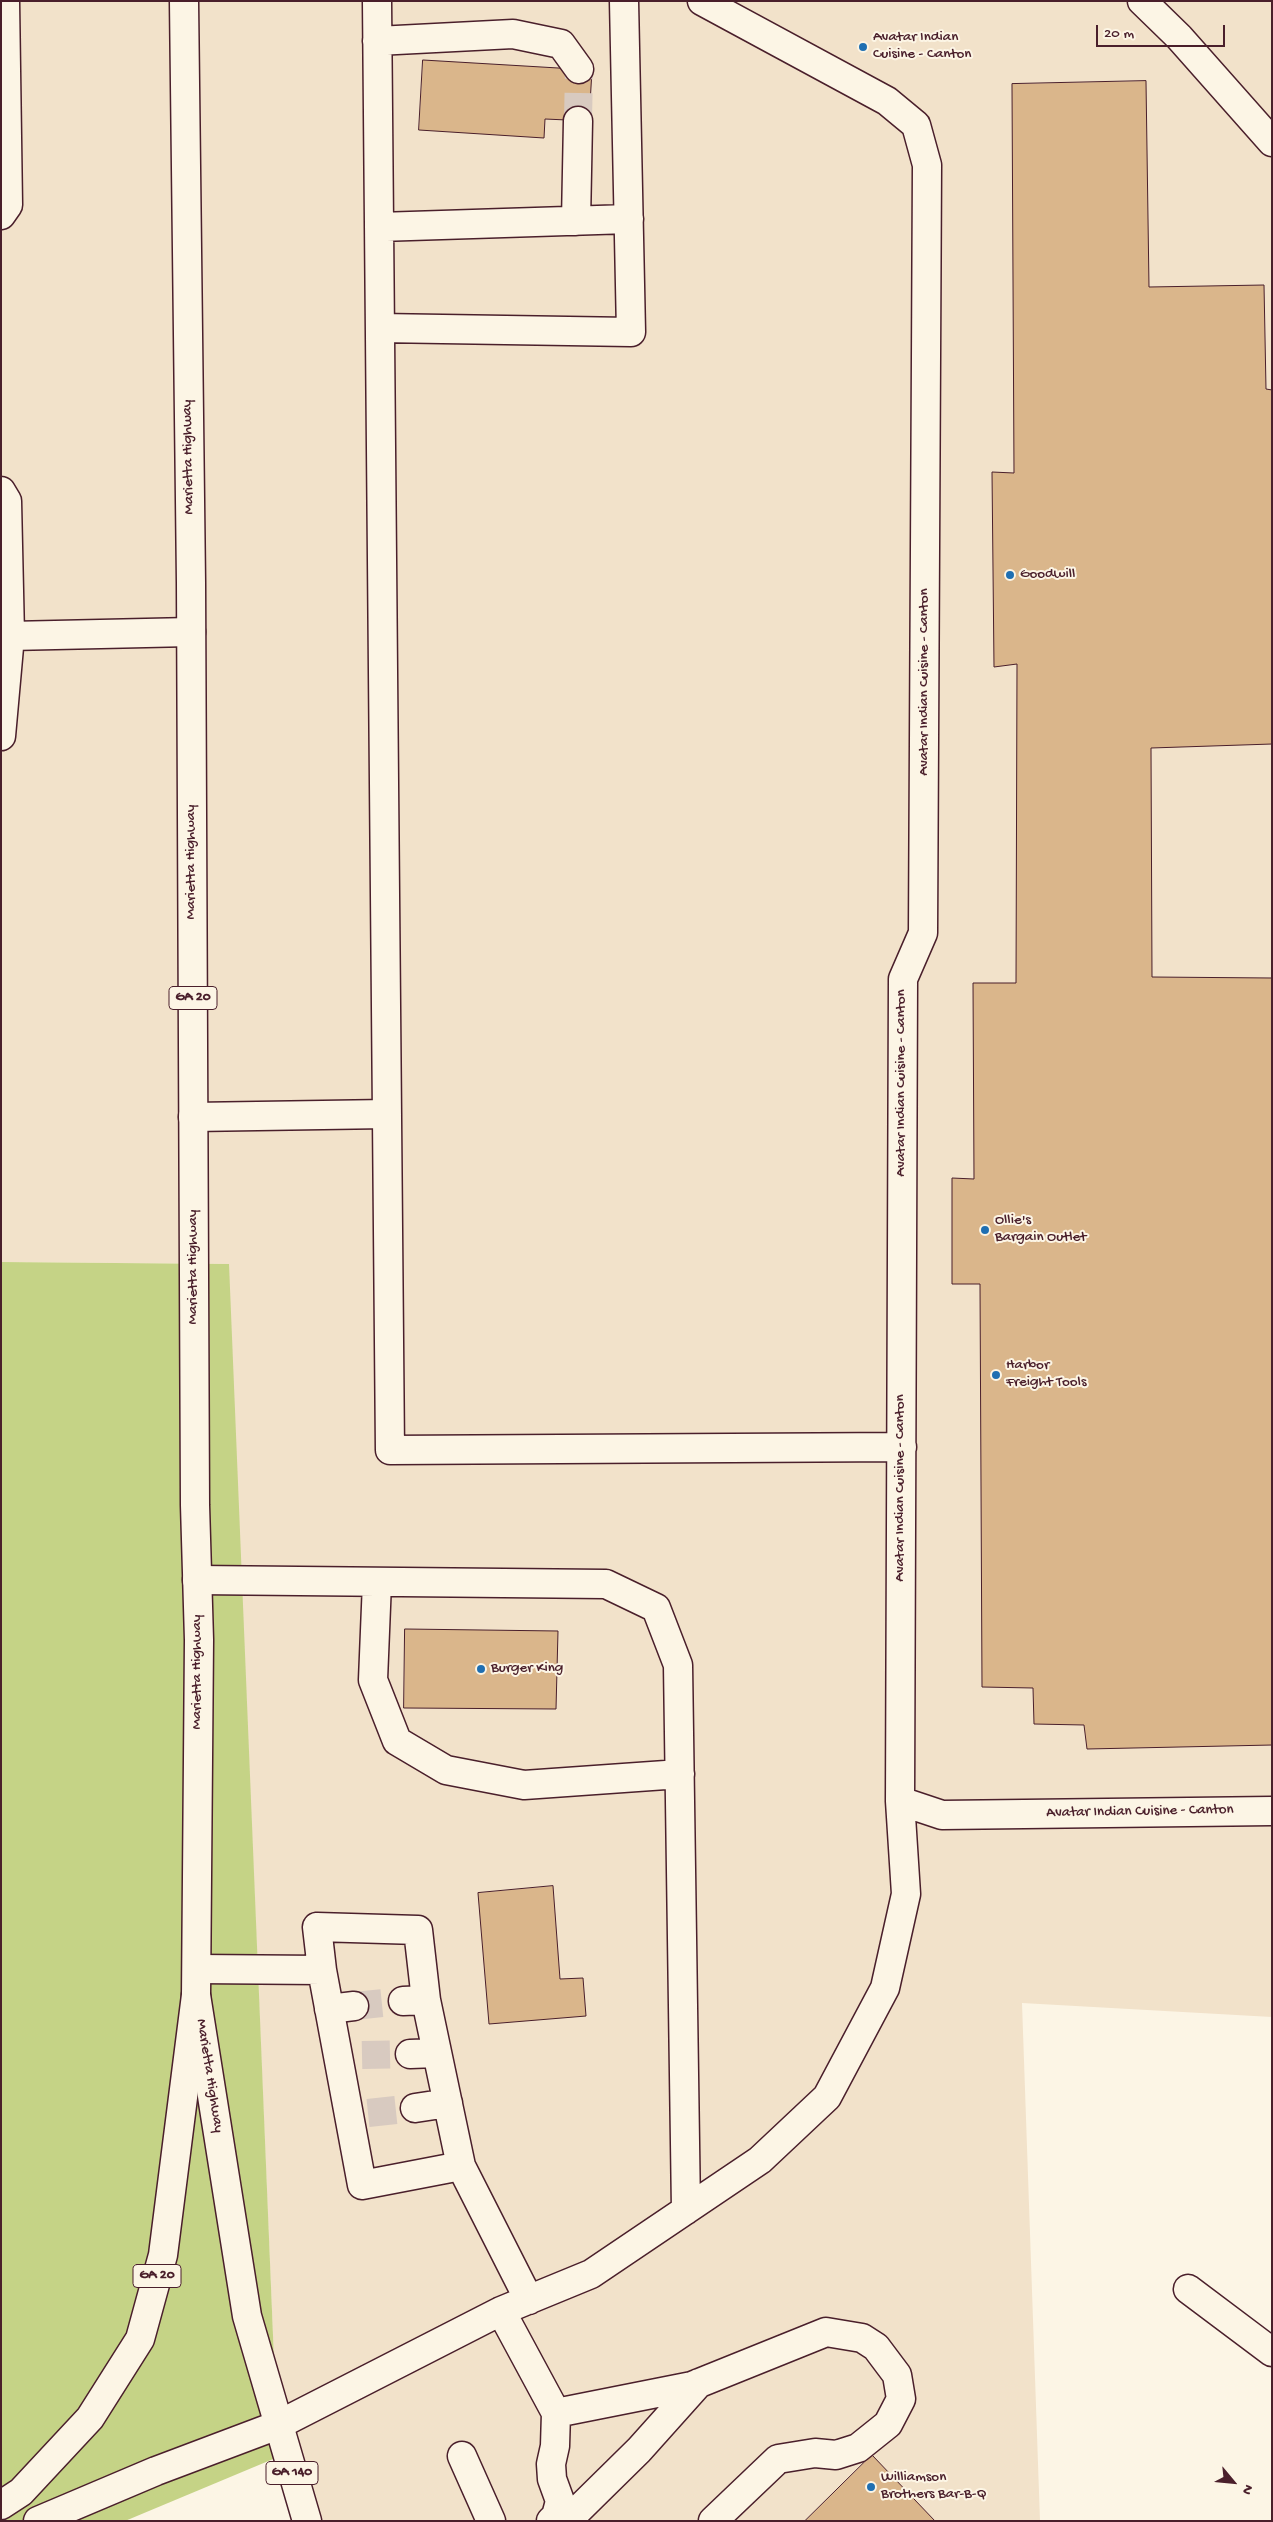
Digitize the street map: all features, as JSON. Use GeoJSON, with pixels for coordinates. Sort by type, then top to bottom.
{"type":"FeatureCollection","features":[{"type":"Feature","properties":{"kind":"main road"},"geometry":{"type":"LineString","coordinates":[[1,216],[8,205],[4,54],[5,1]]}},
{"type":"Feature","properties":{"kind":"main road","name":"Marietta Highway"},"geometry":{"type":"LineString","coordinates":[[184,1],[191,632],[197,1580],[196,1995],[248,2316],[307,2521]]}},
{"type":"Feature","properties":{"kind":"main road"},"geometry":{"type":"LineString","coordinates":[[377,1],[390,1450],[902,1447]]}},
{"type":"Feature","properties":{"kind":"main road"},"geometry":{"type":"LineString","coordinates":[[380,328],[631,332],[624,1]]}},
{"type":"Feature","properties":{"kind":"main road","name":"Avatar Indian Cuisine - Canton"},"geometry":{"type":"LineString","coordinates":[[702,1],[887,101],[916,125],[927,165],[923,932],[903,979],[900,1801],[942,1814],[1272,1811]]}},
{"type":"Feature","properties":{"kind":"main road"},"geometry":{"type":"LineString","coordinates":[[1142,1],[1179,37],[1272,142]]}},
{"type":"Feature","properties":{"kind":"main road"},"geometry":{"type":"LineString","coordinates":[[377,41],[513,34],[561,44],[580,69]]}},
{"type":"Feature","properties":{"kind":"main road"},"geometry":{"type":"LineString","coordinates":[[576,221],[578,121]]}},
{"type":"Feature","properties":{"kind":"main road"},"geometry":{"type":"LineString","coordinates":[[379,227],[629,219]]}},
{"type":"Feature","properties":{"kind":"main road"},"geometry":{"type":"LineString","coordinates":[[1,491],[7,501],[10,636],[1,736]]}},
{"type":"Feature","properties":{"kind":"main road"},"geometry":{"type":"LineString","coordinates":[[10,636],[191,632]]}},
{"type":"Feature","properties":{"kind":"main road"},"geometry":{"type":"LineString","coordinates":[[194,1117],[387,1114]]}},
{"type":"Feature","properties":{"kind":"main road"},"geometry":{"type":"LineString","coordinates":[[197,1580],[606,1584],[656,1608],[678,1665],[686,2210]]}},
{"type":"Feature","properties":{"kind":"main road"},"geometry":{"type":"LineString","coordinates":[[377,1582],[373,1680],[397,1742],[446,1770],[524,1784],[680,1774]]}},
{"type":"Feature","properties":{"kind":"main road"},"geometry":{"type":"LineString","coordinates":[[38,2521],[156,2471],[278,2425],[501,2312],[591,2274],[760,2160],[827,2097],[885,1988],[906,1894],[900,1801]]}},
{"type":"Feature","properties":{"kind":"main road"},"geometry":{"type":"LineString","coordinates":[[461,2166],[362,2185],[358,2115],[350,2057],[341,2007],[322,1970],[317,1927],[418,1930],[415,2000],[437,2053],[461,2166],[529,2300]]}},
{"type":"Feature","properties":{"kind":"main road"},"geometry":{"type":"LineString","coordinates":[[197,1969],[322,1970]]}},
{"type":"Feature","properties":{"kind":"main road","name":"GA 20"},"geometry":{"type":"LineString","coordinates":[[1,2505],[21,2492],[90,2418],[140,2339],[163,2255],[196,1995]]}},
{"type":"Feature","properties":{"kind":"main road"},"geometry":{"type":"LineString","coordinates":[[410,2054],[437,2053]]}},
{"type":"Feature","properties":{"kind":"main road"},"geometry":{"type":"LineString","coordinates":[[415,2108],[448,2103]]}},
{"type":"Feature","properties":{"kind":"main road"},"geometry":{"type":"LineString","coordinates":[[1188,2289],[1272,2352]]}},
{"type":"Feature","properties":{"kind":"main road"},"geometry":{"type":"LineString","coordinates":[[501,2312],[556,2412],[556,2446],[551,2464],[552,2479],[560,2501],[554,2518]]}},
{"type":"Feature","properties":{"kind":"main road"},"geometry":{"type":"LineString","coordinates":[[556,2412],[699,2383],[826,2332],[862,2338],[876,2347],[898,2375],[901,2399],[888,2424],[858,2448],[836,2455],[815,2453],[778,2459],[713,2521]]}},
{"type":"Feature","properties":{"kind":"main road"},"geometry":{"type":"LineString","coordinates":[[554,2518],[575,2513],[640,2450],[699,2383]]}},
{"type":"Feature","properties":{"kind":"main road"},"geometry":{"type":"LineString","coordinates":[[462,2456],[491,2521]]}},
{"type":"Feature","properties":{"kind":"shaded area"},"geometry":{"type":"Polygon","coordinates":[[[1,1],[1272,1],[1272,2017],[1022,2003],[1040,2521],[302,2521],[278,2457],[228,1264],[1,1262],[1,1]]]}},
{"type":"Feature","properties":{"kind":"green space"},"geometry":{"type":"Polygon","coordinates":[[[1,1262],[229,1264],[278,2457],[125,2521],[1,2521],[1,1262]]]}},
{"type":"Feature","properties":{"kind":"building"},"geometry":{"type":"Polygon","coordinates":[[[423,60],[592,70],[589,121],[545,119],[544,138],[419,130],[423,60]]]}},
{"type":"Feature","properties":{"kind":"building"},"geometry":{"type":"Polygon","coordinates":[[[1146,81],[1149,287],[1264,285],[1266,389],[1272,390],[1272,744],[1151,748],[1152,977],[1272,978],[1272,1745],[1087,1749],[1084,1725],[1034,1724],[1033,1688],[982,1687],[980,1284],[952,1284],[952,1178],[974,1179],[973,983],[1016,983],[1017,664],[994,667],[992,472],[1014,473],[1012,84],[1146,81]]]}},
{"type":"Feature","properties":{"kind":"building","name":"Burger King"},"geometry":{"type":"Polygon","coordinates":[[[405,1629],[558,1631],[556,1709],[404,1708],[405,1629]]]}},
{"type":"Feature","properties":{"kind":"building"},"geometry":{"type":"Polygon","coordinates":[[[553,1886],[560,1979],[583,1978],[586,2016],[489,2024],[478,1893],[553,1886]]]}},
{"type":"Feature","properties":{"kind":"building","name":"Williamson Brothers Bar-B-Q"},"geometry":{"type":"Polygon","coordinates":[[[872,2455],[935,2521],[805,2521],[872,2455]]]}},
{"type":"Feature","properties":{"kind":"tunnel"},"geometry":{"type":"LineString","coordinates":[[578,121],[579,69]]}},
{"type":"Feature","properties":{"kind":"tunnel"},"geometry":{"type":"LineString","coordinates":[[354,2006],[403,2001]]}},
{"type":"Feature","properties":{"kind":"tunnel"},"geometry":{"type":"LineString","coordinates":[[362,2055],[410,2054]]}},
{"type":"Feature","properties":{"kind":"tunnel"},"geometry":{"type":"LineString","coordinates":[[368,2113],[415,2108]]}},
{"type":"Feature","properties":{"kind":"place","name":"Avatar Indian Cuisine - Canton"},"geometry":{"type":"Point","coordinates":[863,47]}},
{"type":"Feature","properties":{"kind":"place","name":"Goodwill"},"geometry":{"type":"Point","coordinates":[1010,575]}},
{"type":"Feature","properties":{"kind":"place","name":"Ollie's Bargain Outlet"},"geometry":{"type":"Point","coordinates":[985,1230]}},
{"type":"Feature","properties":{"kind":"place","name":"Harbor Freight Tools"},"geometry":{"type":"Point","coordinates":[996,1375]}},
{"type":"Feature","properties":{"kind":"place","name":"Burger King"},"geometry":{"type":"Point","coordinates":[481,1669]}},
{"type":"Feature","properties":{"kind":"place","name":"Williamson Brothers Bar-B-Q"},"geometry":{"type":"Point","coordinates":[871,2487]}}]}
